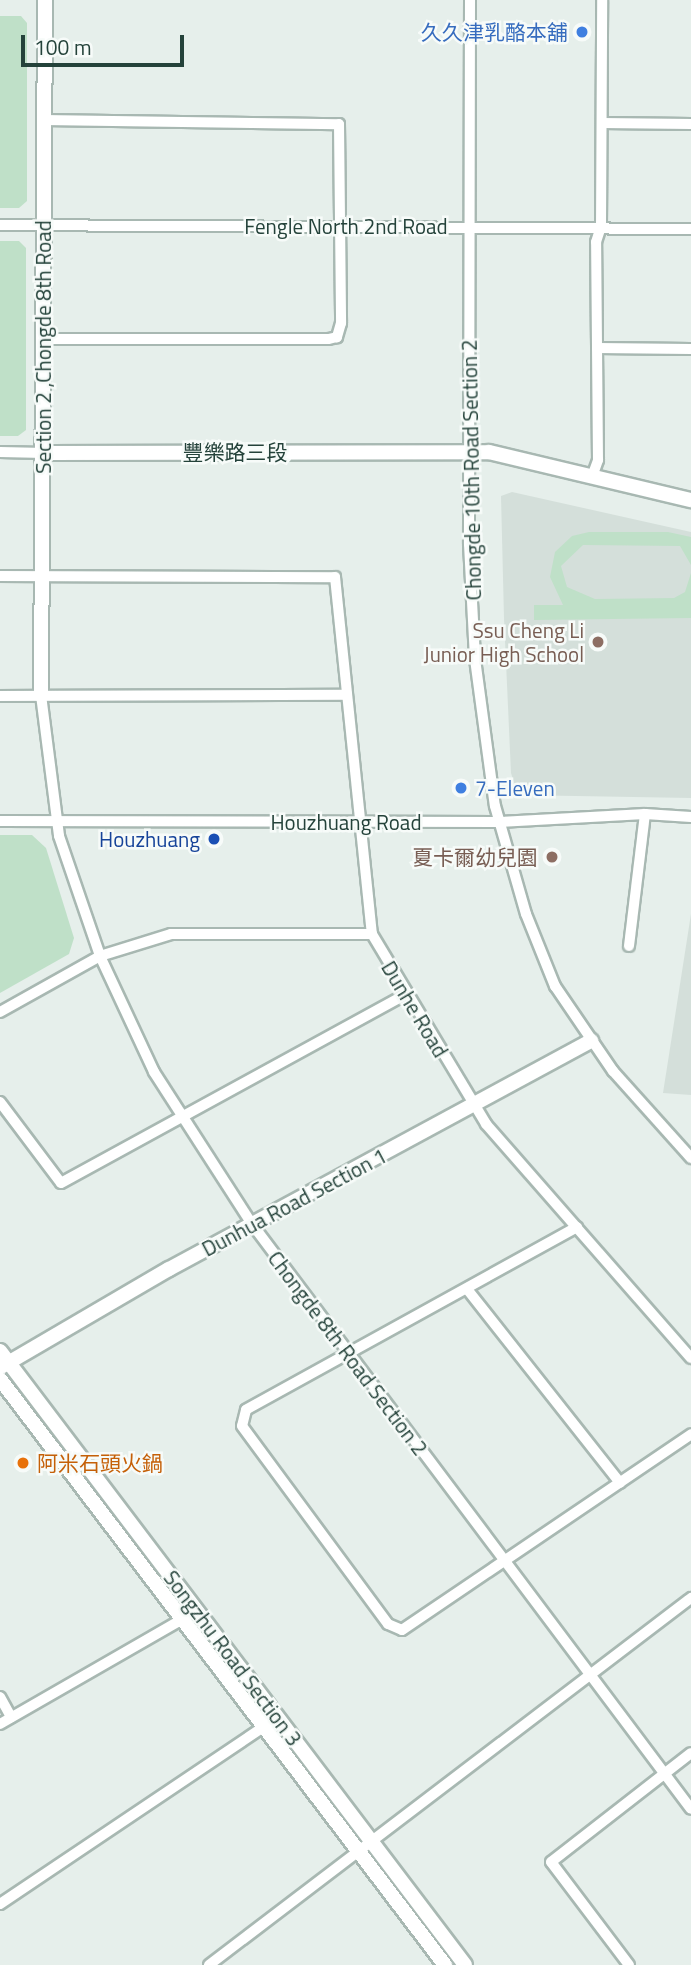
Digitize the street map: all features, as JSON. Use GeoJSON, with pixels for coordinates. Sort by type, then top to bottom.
{"type":"FeatureCollection","features":[{"type":"Feature","properties":{"kind":"street","name":"Section 2 ,Chongde 8th Road"},"geometry":{"type":"LineString","coordinates":[[41,695],[45,453],[42,226],[45,0]]}},
{"type":"Feature","properties":{"kind":"street","name":"Chongde 10th Road Section 2"},"geometry":{"type":"LineString","coordinates":[[470,0],[470,452],[475,659],[500,822],[526,914],[555,986],[591,1041],[691,1158]]}},
{"type":"Feature","properties":{"kind":"street"},"geometry":{"type":"LineString","coordinates":[[593,474],[598,460],[596,242],[601,227],[602,0]]}},
{"type":"Feature","properties":{"kind":"street"},"geometry":{"type":"LineString","coordinates":[[43,121],[334,121],[341,128],[341,323],[337,337],[43,339]]}},
{"type":"Feature","properties":{"kind":"street"},"geometry":{"type":"LineString","coordinates":[[601,123],[691,124]]}},
{"type":"Feature","properties":{"kind":"street","name":"Fengle North 2nd Road"},"geometry":{"type":"LineString","coordinates":[[0,226],[691,229]]}},
{"type":"Feature","properties":{"kind":"street"},"geometry":{"type":"LineString","coordinates":[[597,348],[691,348]]}},
{"type":"Feature","properties":{"kind":"street","name":"豐樂路三段"},"geometry":{"type":"LineString","coordinates":[[0,452],[489,452],[593,474],[691,500]]}},
{"type":"Feature","properties":{"kind":"street"},"geometry":{"type":"LineString","coordinates":[[0,576],[43,577]]}},
{"type":"Feature","properties":{"kind":"street","name":"Dunhe Road"},"geometry":{"type":"LineString","coordinates":[[43,577],[335,577],[345,695],[372,934],[473,1107],[691,1358]]}},
{"type":"Feature","properties":{"kind":"street","name":"Chongde 8th Road Section 2"},"geometry":{"type":"LineString","coordinates":[[41,695],[57,820],[100,956],[133,1032],[183,1118],[252,1224],[503,1562],[591,1674],[691,1809]]}},
{"type":"Feature","properties":{"kind":"street"},"geometry":{"type":"LineString","coordinates":[[0,696],[345,695]]}},
{"type":"Feature","properties":{"kind":"street"},"geometry":{"type":"LineString","coordinates":[[629,946],[645,814]]}},
{"type":"Feature","properties":{"kind":"street","name":"Houzhuang Road"},"geometry":{"type":"LineString","coordinates":[[0,821],[500,822],[645,814],[691,817]]}},
{"type":"Feature","properties":{"kind":"street"},"geometry":{"type":"LineString","coordinates":[[0,1012],[100,956],[171,934],[372,934]]}},
{"type":"Feature","properties":{"kind":"street"},"geometry":{"type":"LineString","coordinates":[[0,1102],[61,1183],[406,994]]}},
{"type":"Feature","properties":{"kind":"street","name":"Dunhua Road Section 1"},"geometry":{"type":"LineString","coordinates":[[3,1360],[591,1041]]}},
{"type":"Feature","properties":{"kind":"street"},"geometry":{"type":"LineString","coordinates":[[577,1227],[246,1410],[242,1426],[395,1629],[410,1627],[691,1434]]}},
{"type":"Feature","properties":{"kind":"street"},"geometry":{"type":"LineString","coordinates":[[467,1289],[620,1483]]}},
{"type":"Feature","properties":{"kind":"street","name":"Songzhu Road Section 3"},"geometry":{"type":"LineString","coordinates":[[3,1360],[197,1610],[465,1965]]}},
{"type":"Feature","properties":{"kind":"street","name":"Songzhu Road Section 3"},"geometry":{"type":"LineString","coordinates":[[0,1379],[445,1965]]}},
{"type":"Feature","properties":{"kind":"street"},"geometry":{"type":"LineString","coordinates":[[209,1965],[691,1598]]}},
{"type":"Feature","properties":{"kind":"street"},"geometry":{"type":"LineString","coordinates":[[0,1724],[197,1610]]}},
{"type":"Feature","properties":{"kind":"street"},"geometry":{"type":"LineString","coordinates":[[0,1697],[11,1717]]}},
{"type":"Feature","properties":{"kind":"street"},"geometry":{"type":"LineString","coordinates":[[0,1904],[278,1717]]}},
{"type":"Feature","properties":{"kind":"street"},"geometry":{"type":"LineString","coordinates":[[629,1965],[551,1862],[691,1753]]}},
{"type":"Feature","properties":{"kind":"shaded area","name":"Ssu Cheng Li Junior High School"},"geometry":{"type":"Polygon","coordinates":[[[512,492],[691,532],[691,798],[518,795],[511,773],[501,496],[512,492]]]}},
{"type":"Feature","properties":{"kind":"shaded area"},"geometry":{"type":"Polygon","coordinates":[[[691,914],[691,1095],[663,1093],[691,914]]]}},
{"type":"Feature","properties":{"kind":"green space"},"geometry":{"type":"Polygon","coordinates":[[[0,16],[21,16],[27,23],[27,201],[19,208],[0,208],[0,16]]]}},
{"type":"Feature","properties":{"kind":"green space"},"geometry":{"type":"Polygon","coordinates":[[[0,241],[19,241],[26,248],[26,430],[18,436],[0,436],[0,241]]]}},
{"type":"Feature","properties":{"kind":"green space"},"geometry":{"type":"Polygon","coordinates":[[[589,532],[668,532],[691,537],[691,565],[680,546],[583,545],[561,566],[567,587],[595,599],[674,598],[685,592],[691,573],[691,618],[534,620],[534,605],[563,605],[550,577],[555,552],[572,536],[589,532]]]}},
{"type":"Feature","properties":{"kind":"green space"},"geometry":{"type":"Polygon","coordinates":[[[0,835],[32,835],[46,848],[74,938],[69,954],[0,993],[0,835]]]}},
{"type":"Feature","properties":{"kind":"place","name":"久久津乳酪本舖"},"geometry":{"type":"Point","coordinates":[582,32]}},
{"type":"Feature","properties":{"kind":"place","name":"Ssu Cheng Li Junior High School"},"geometry":{"type":"Point","coordinates":[598,642]}},
{"type":"Feature","properties":{"kind":"place","name":"7-Eleven"},"geometry":{"type":"Point","coordinates":[461,788]}},
{"type":"Feature","properties":{"kind":"place","name":"Houzhuang"},"geometry":{"type":"Point","coordinates":[214,839]}},
{"type":"Feature","properties":{"kind":"place","name":"夏卡爾幼兒園"},"geometry":{"type":"Point","coordinates":[552,857]}},
{"type":"Feature","properties":{"kind":"place","name":"阿米石頭火鍋"},"geometry":{"type":"Point","coordinates":[23,1463]}}]}
